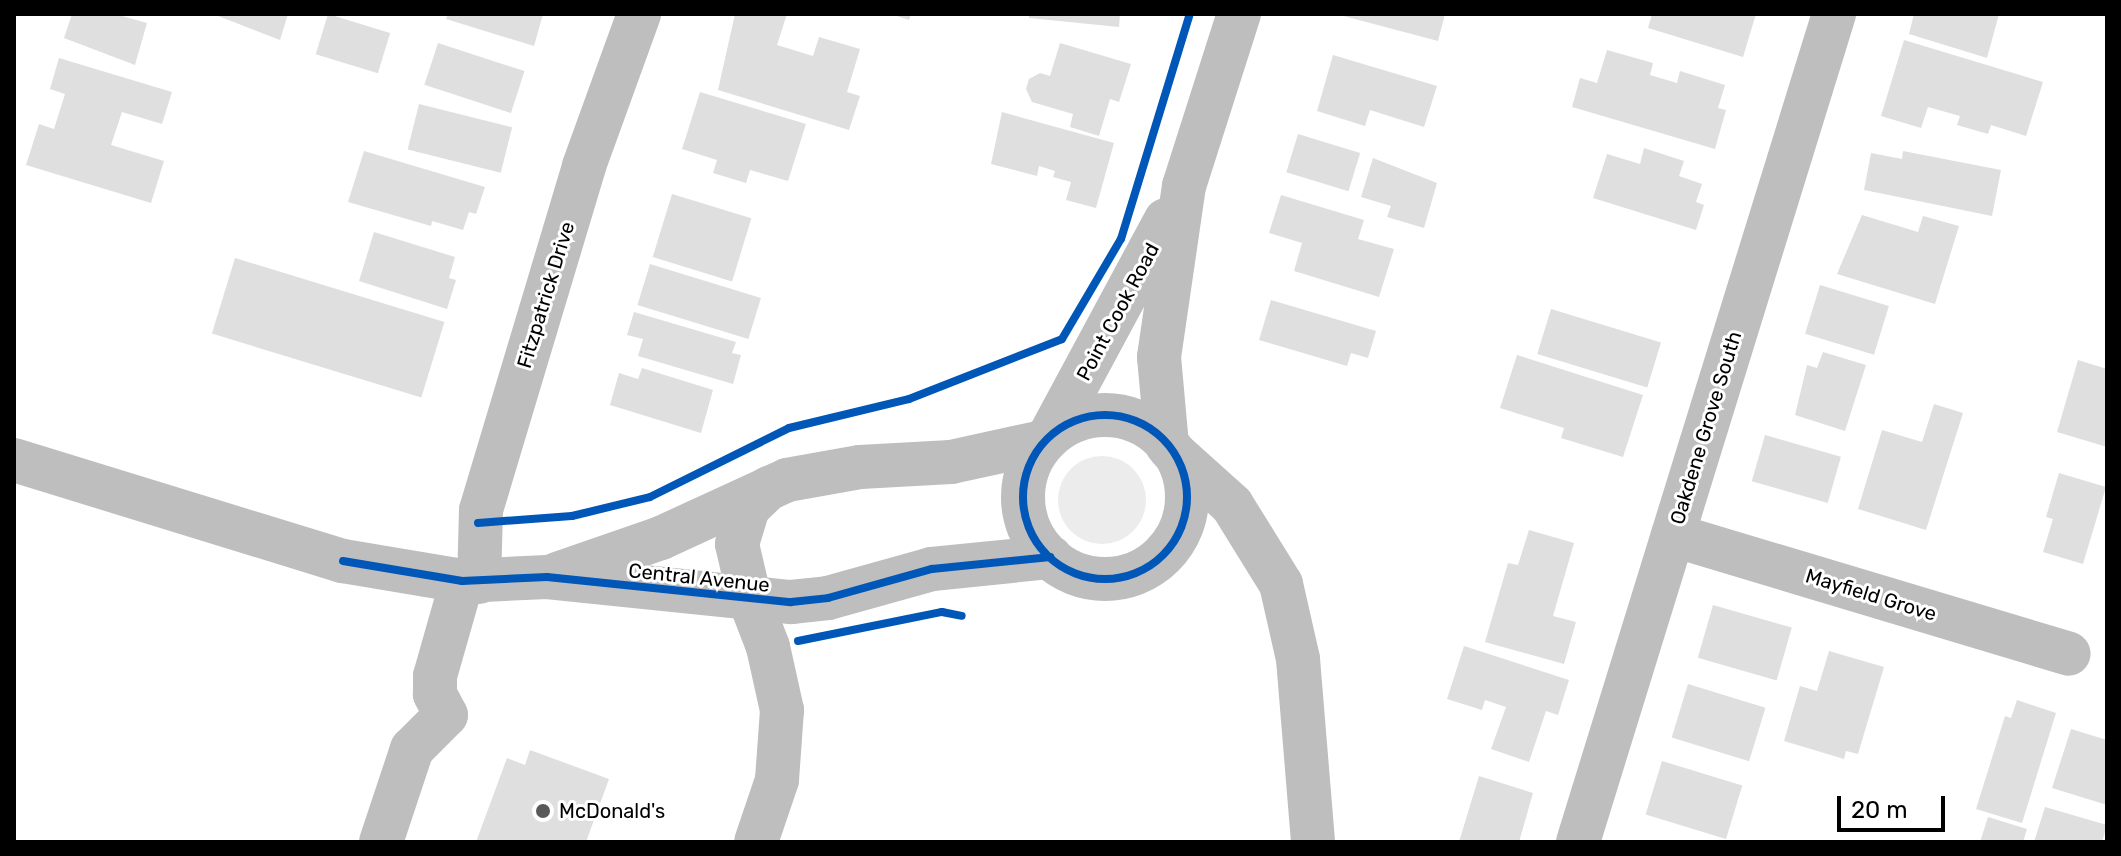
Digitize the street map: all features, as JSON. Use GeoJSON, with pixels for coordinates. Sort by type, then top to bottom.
{"type":"FeatureCollection","features":[{"type":"Feature","properties":{"kind":"main road","name":"Fitzpatrick Drive"},"geometry":{"type":"LineString","coordinates":[[381,842],[412,749],[446,715],[435,694],[435,676],[470,581],[481,510],[584,166],[639,14]]}},
{"type":"Feature","properties":{"kind":"main road","name":"Point Cook Road"},"geometry":{"type":"LineString","coordinates":[[1169,447],[1159,357],[1184,186],[1239,14]]}},
{"type":"Feature","properties":{"kind":"main road","name":"Oakdene Grove South"},"geometry":{"type":"LineString","coordinates":[[1578,842],[1834,14]]}},
{"type":"Feature","properties":{"kind":"main road","name":"Point Cook Road"},"geometry":{"type":"LineString","coordinates":[[1047,439],[1184,186]]}},
{"type":"Feature","properties":{"kind":"main road"},"geometry":{"type":"LineString","coordinates":[[1169,447],[1184,475],[1187,499],[1177,537],[1158,559],[1127,575],[1097,577],[1050,557],[1030,532],[1023,501],[1027,470],[1047,439],[1079,419],[1111,415],[1142,424],[1169,447],[1232,505],[1281,584],[1298,659],[1313,842]]}},
{"type":"Feature","properties":{"kind":"main road","name":"Central Avenue"},"geometry":{"type":"LineString","coordinates":[[547,577],[661,538],[774,485],[823,471],[930,465],[1047,439]]}},
{"type":"Feature","properties":{"kind":"main road","name":"Central Avenue"},"geometry":{"type":"LineString","coordinates":[[14,460],[343,561],[470,581],[547,577],[750,600],[816,600],[932,569],[1050,557]]}},
{"type":"Feature","properties":{"kind":"main road"},"geometry":{"type":"LineString","coordinates":[[756,842],[777,780],[782,710],[771,656],[738,566],[740,527],[754,501],[774,485]]}},
{"type":"Feature","properties":{"kind":"main road","name":"Mayfield Grove"},"geometry":{"type":"LineString","coordinates":[[1673,535],[2069,654]]}},
{"type":"Feature","properties":{"kind":"shaded area"},"geometry":{"type":"Polygon","coordinates":[[[1102,456],[1119,460],[1133,469],[1142,483],[1146,500],[1142,517],[1133,531],[1119,540],[1102,544],[1085,540],[1071,531],[1062,517],[1058,500],[1062,483],[1071,469],[1085,460],[1102,456]]]}},
{"type":"Feature","properties":{"kind":"building"},"geometry":{"type":"Polygon","coordinates":[[[72,14],[115,14],[147,23],[135,65],[64,38],[72,14]]]}},
{"type":"Feature","properties":{"kind":"building"},"geometry":{"type":"Polygon","coordinates":[[[213,14],[288,14],[280,40],[213,14]]]}},
{"type":"Feature","properties":{"kind":"building"},"geometry":{"type":"Polygon","coordinates":[[[328,14],[390,33],[378,73],[316,54],[328,14]]]}},
{"type":"Feature","properties":{"kind":"building"},"geometry":{"type":"Polygon","coordinates":[[[448,14],[543,14],[534,46],[446,19],[448,14]]]}},
{"type":"Feature","properties":{"kind":"building"},"geometry":{"type":"Polygon","coordinates":[[[735,14],[787,14],[777,45],[813,56],[819,37],[860,49],[847,92],[860,96],[849,130],[718,90],[735,14]]]}},
{"type":"Feature","properties":{"kind":"building"},"geometry":{"type":"Polygon","coordinates":[[[891,14],[911,14],[909,20],[891,14]]]}},
{"type":"Feature","properties":{"kind":"building"},"geometry":{"type":"Polygon","coordinates":[[[1029,14],[1120,14],[1119,27],[1029,18],[1029,14]]]}},
{"type":"Feature","properties":{"kind":"building"},"geometry":{"type":"Polygon","coordinates":[[[1336,14],[1445,14],[1438,41],[1336,14]]]}},
{"type":"Feature","properties":{"kind":"building"},"geometry":{"type":"Polygon","coordinates":[[[1652,14],[1756,14],[1743,57],[1648,28],[1652,14]]]}},
{"type":"Feature","properties":{"kind":"building"},"geometry":{"type":"Polygon","coordinates":[[[1914,14],[1999,14],[1987,58],[1909,34],[1914,14]]]}},
{"type":"Feature","properties":{"kind":"building"},"geometry":{"type":"Polygon","coordinates":[[[1904,40],[2043,82],[2026,136],[1991,125],[1988,134],[1957,125],[1960,116],[1928,107],[1921,128],[1881,116],[1904,40]]]}},
{"type":"Feature","properties":{"kind":"building"},"geometry":{"type":"Polygon","coordinates":[[[438,43],[525,71],[511,113],[424,85],[438,43]]]}},
{"type":"Feature","properties":{"kind":"building"},"geometry":{"type":"Polygon","coordinates":[[[1060,43],[1131,64],[1119,102],[1110,99],[1099,136],[1070,127],[1073,114],[1032,102],[1026,89],[1029,79],[1040,73],[1050,76],[1060,43]]]}},
{"type":"Feature","properties":{"kind":"building"},"geometry":{"type":"Polygon","coordinates":[[[1607,50],[1653,63],[1650,75],[1677,83],[1680,71],[1725,85],[1718,108],[1726,110],[1715,149],[1572,107],[1580,78],[1597,83],[1607,50]]]}},
{"type":"Feature","properties":{"kind":"building"},"geometry":{"type":"Polygon","coordinates":[[[1333,55],[1437,86],[1424,127],[1370,110],[1365,126],[1317,111],[1333,55]]]}},
{"type":"Feature","properties":{"kind":"building"},"geometry":{"type":"Polygon","coordinates":[[[59,58],[172,92],[162,124],[122,112],[111,145],[164,161],[151,203],[26,165],[39,124],[54,129],[65,94],[50,89],[59,58]]]}},
{"type":"Feature","properties":{"kind":"building"},"geometry":{"type":"Polygon","coordinates":[[[700,92],[806,124],[788,181],[750,170],[746,183],[713,173],[717,160],[682,149],[700,92]]]}},
{"type":"Feature","properties":{"kind":"building"},"geometry":{"type":"Polygon","coordinates":[[[419,104],[512,127],[501,173],[408,150],[419,104]]]}},
{"type":"Feature","properties":{"kind":"building"},"geometry":{"type":"Polygon","coordinates":[[[1002,112],[1114,143],[1096,208],[1066,200],[1071,182],[1053,177],[1055,171],[1039,166],[1037,176],[991,164],[1002,112]]]}},
{"type":"Feature","properties":{"kind":"building"},"geometry":{"type":"Polygon","coordinates":[[[1298,134],[1360,153],[1348,191],[1286,172],[1298,134]]]}},
{"type":"Feature","properties":{"kind":"building"},"geometry":{"type":"Polygon","coordinates":[[[1644,148],[1684,161],[1679,176],[1702,184],[1696,202],[1704,205],[1696,230],[1593,198],[1607,154],[1640,164],[1644,148]]]}},
{"type":"Feature","properties":{"kind":"building"},"geometry":{"type":"Polygon","coordinates":[[[364,151],[485,187],[476,214],[469,212],[463,230],[432,221],[431,226],[348,202],[364,151]]]}},
{"type":"Feature","properties":{"kind":"building"},"geometry":{"type":"Polygon","coordinates":[[[1903,151],[2001,170],[1992,216],[1864,190],[1871,153],[1902,159],[1903,151]]]}},
{"type":"Feature","properties":{"kind":"building"},"geometry":{"type":"Polygon","coordinates":[[[1373,158],[1437,183],[1424,228],[1387,217],[1391,206],[1361,197],[1373,158]]]}},
{"type":"Feature","properties":{"kind":"building"},"geometry":{"type":"Polygon","coordinates":[[[672,194],[751,218],[732,281],[653,257],[672,194]]]}},
{"type":"Feature","properties":{"kind":"building"},"geometry":{"type":"Polygon","coordinates":[[[1281,195],[1364,220],[1358,239],[1394,249],[1379,297],[1294,271],[1302,243],[1269,233],[1281,195]]]}},
{"type":"Feature","properties":{"kind":"building"},"geometry":{"type":"Polygon","coordinates":[[[1862,215],[1918,232],[1923,216],[1959,226],[1935,304],[1837,274],[1862,215]]]}},
{"type":"Feature","properties":{"kind":"building"},"geometry":{"type":"Polygon","coordinates":[[[374,232],[455,257],[449,278],[456,280],[447,309],[359,281],[374,232]]]}},
{"type":"Feature","properties":{"kind":"building"},"geometry":{"type":"Polygon","coordinates":[[[235,258],[444,322],[421,398],[212,334],[235,258]]]}},
{"type":"Feature","properties":{"kind":"building"},"geometry":{"type":"Polygon","coordinates":[[[650,264],[761,298],[748,339],[637,305],[650,264]]]}},
{"type":"Feature","properties":{"kind":"building"},"geometry":{"type":"Polygon","coordinates":[[[1820,285],[1889,306],[1874,355],[1805,334],[1820,285]]]}},
{"type":"Feature","properties":{"kind":"building"},"geometry":{"type":"Polygon","coordinates":[[[1271,300],[1376,331],[1368,358],[1351,353],[1347,366],[1259,340],[1271,300]]]}},
{"type":"Feature","properties":{"kind":"building"},"geometry":{"type":"Polygon","coordinates":[[[1551,309],[1661,343],[1647,388],[1537,354],[1551,309]]]}},
{"type":"Feature","properties":{"kind":"building"},"geometry":{"type":"Polygon","coordinates":[[[634,312],[736,342],[732,353],[741,355],[733,384],[638,356],[643,339],[627,335],[634,312]]]}},
{"type":"Feature","properties":{"kind":"building"},"geometry":{"type":"Polygon","coordinates":[[[1823,352],[1866,365],[1845,431],[1795,415],[1807,365],[1817,368],[1823,352]]]}},
{"type":"Feature","properties":{"kind":"building"},"geometry":{"type":"Polygon","coordinates":[[[1517,355],[1643,395],[1623,457],[1561,438],[1564,428],[1500,408],[1517,355]]]}},
{"type":"Feature","properties":{"kind":"building"},"geometry":{"type":"Polygon","coordinates":[[[2078,360],[2107,369],[2107,447],[2057,432],[2078,360]]]}},
{"type":"Feature","properties":{"kind":"building"},"geometry":{"type":"Polygon","coordinates":[[[642,368],[713,390],[701,433],[610,405],[619,373],[638,379],[642,368]]]}},
{"type":"Feature","properties":{"kind":"building"},"geometry":{"type":"Polygon","coordinates":[[[1934,404],[1963,413],[1926,530],[1858,509],[1882,430],[1922,442],[1934,404]]]}},
{"type":"Feature","properties":{"kind":"building"},"geometry":{"type":"Polygon","coordinates":[[[1765,435],[1841,457],[1828,503],[1752,481],[1765,435]]]}},
{"type":"Feature","properties":{"kind":"building"},"geometry":{"type":"Polygon","coordinates":[[[2059,473],[2106,487],[2083,564],[2043,552],[2053,519],[2046,517],[2059,473]]]}},
{"type":"Feature","properties":{"kind":"building"},"geometry":{"type":"Polygon","coordinates":[[[1529,530],[1574,543],[1553,616],[1576,622],[1564,664],[1485,642],[1508,563],[1518,565],[1529,530]]]}},
{"type":"Feature","properties":{"kind":"building"},"geometry":{"type":"Polygon","coordinates":[[[1713,605],[1792,628],[1777,680],[1698,658],[1713,605]]]}},
{"type":"Feature","properties":{"kind":"building"},"geometry":{"type":"Polygon","coordinates":[[[1464,646],[1569,680],[1558,715],[1546,711],[1529,762],[1491,749],[1506,707],[1485,700],[1482,710],[1447,699],[1464,646]]]}},
{"type":"Feature","properties":{"kind":"building"},"geometry":{"type":"Polygon","coordinates":[[[1829,651],[1884,667],[1858,754],[1846,751],[1844,759],[1784,741],[1800,686],[1817,691],[1829,651]]]}},
{"type":"Feature","properties":{"kind":"building"},"geometry":{"type":"Polygon","coordinates":[[[1688,684],[1765,708],[1749,761],[1672,738],[1688,684]]]}},
{"type":"Feature","properties":{"kind":"building"},"geometry":{"type":"Polygon","coordinates":[[[2017,700],[2056,713],[2022,823],[1976,809],[2005,716],[2011,718],[2017,700]]]}},
{"type":"Feature","properties":{"kind":"building"},"geometry":{"type":"Polygon","coordinates":[[[2071,729],[2107,740],[2107,805],[2052,788],[2071,729]]]}},
{"type":"Feature","properties":{"kind":"building","name":"McDonald's"},"geometry":{"type":"Polygon","coordinates":[[[530,750],[609,779],[586,842],[476,842],[507,758],[525,765],[530,750]]]}},
{"type":"Feature","properties":{"kind":"building"},"geometry":{"type":"Polygon","coordinates":[[[1662,761],[1742,786],[1726,839],[1646,815],[1662,761]]]}},
{"type":"Feature","properties":{"kind":"building"},"geometry":{"type":"Polygon","coordinates":[[[1479,776],[1533,793],[1519,842],[1459,842],[1479,776]]]}},
{"type":"Feature","properties":{"kind":"building"},"geometry":{"type":"Polygon","coordinates":[[[2045,807],[2107,825],[2102,842],[2034,842],[2045,807]]]}},
{"type":"Feature","properties":{"kind":"building"},"geometry":{"type":"Polygon","coordinates":[[[1988,817],[2027,829],[2023,842],[1980,842],[1988,817]]]}},
{"type":"Feature","properties":{"kind":"cycle path"},"geometry":{"type":"LineString","coordinates":[[478,523],[572,516],[650,497],[789,428],[909,399],[1062,339],[1121,239],[1190,14]]}},
{"type":"Feature","properties":{"kind":"cycle path"},"geometry":{"type":"LineString","coordinates":[[1105,415],[1136,422],[1163,439],[1180,466],[1187,497],[1180,528],[1163,555],[1136,572],[1105,579],[1074,572],[1047,555],[1030,528],[1023,497],[1030,466],[1047,439],[1074,422],[1105,415]]}},
{"type":"Feature","properties":{"kind":"cycle path"},"geometry":{"type":"LineString","coordinates":[[343,561],[462,581],[547,577],[791,602],[828,598],[932,569],[1050,557]]}},
{"type":"Feature","properties":{"kind":"cycle path"},"geometry":{"type":"LineString","coordinates":[[798,641],[942,612],[962,616]]}},
{"type":"Feature","properties":{"kind":"place","name":"McDonald's"},"geometry":{"type":"Point","coordinates":[543,811]}}]}
